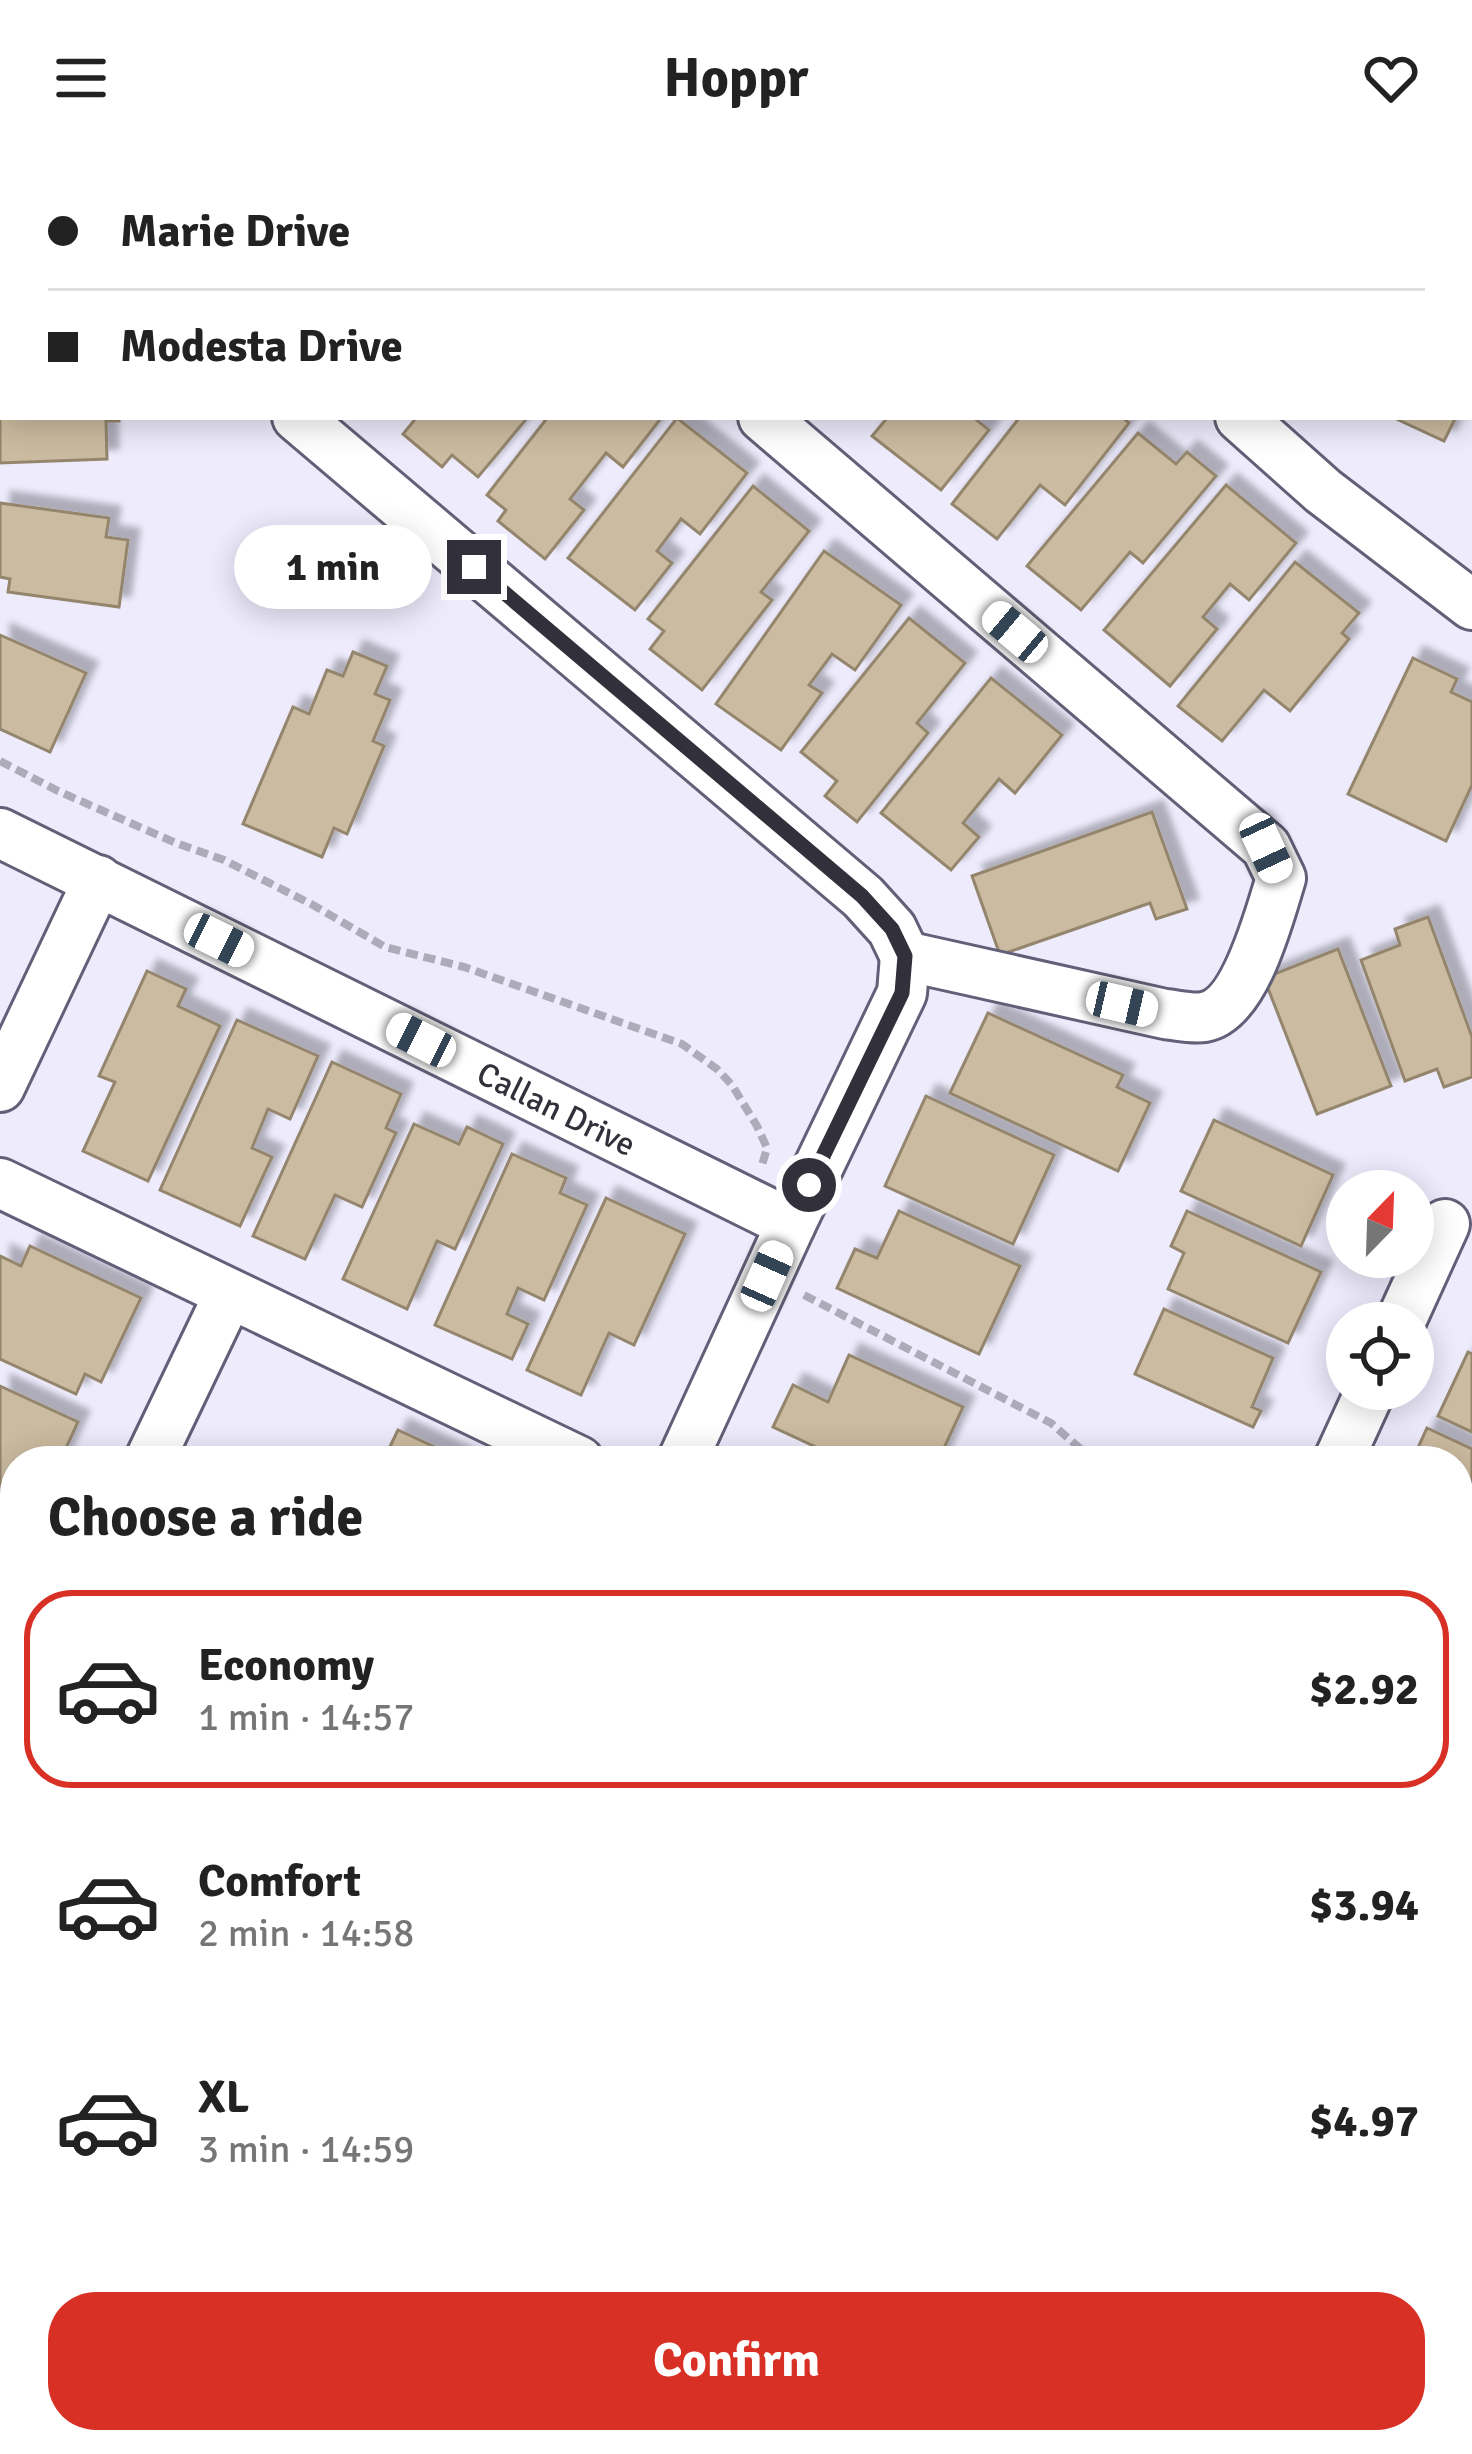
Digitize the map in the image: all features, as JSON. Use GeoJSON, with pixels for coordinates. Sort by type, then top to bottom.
{"type":"FeatureCollection","features":[{"type":"Feature","properties":{"kind":"street"},"geometry":{"type":"LineString","coordinates":[[301,420],[862,896],[892,929],[905,956],[902,993],[689,1446]]}},
{"type":"Feature","properties":{"kind":"street"},"geometry":{"type":"LineString","coordinates":[[767,420],[1266,848],[1281,878],[1264,936],[1231,1000],[1206,1017],[1165,1014],[905,956]]}},
{"type":"Feature","properties":{"kind":"street"},"geometry":{"type":"LineString","coordinates":[[1243,420],[1323,491],[1472,605]]}},
{"type":"Feature","properties":{"kind":"street","name":"Callan Drive"},"geometry":{"type":"LineString","coordinates":[[0,832],[791,1223]]}},
{"type":"Feature","properties":{"kind":"street"},"geometry":{"type":"LineString","coordinates":[[0,1087],[98,880]]}},
{"type":"Feature","properties":{"kind":"street"},"geometry":{"type":"LineString","coordinates":[[0,1183],[548,1446]]}},
{"type":"Feature","properties":{"kind":"street"},"geometry":{"type":"LineString","coordinates":[[1410,1302],[1445,1224]]}},
{"type":"Feature","properties":{"kind":"street"},"geometry":{"type":"LineString","coordinates":[[156,1446],[230,1294]]}},
{"type":"Feature","properties":{"kind":"street"},"geometry":{"type":"LineString","coordinates":[[1345,1446],[1361,1410]]}},
{"type":"Feature","properties":{"kind":"path"},"geometry":{"type":"LineString","coordinates":[[0,761],[58,791],[224,860],[385,947],[464,968],[682,1044],[717,1069],[745,1105],[767,1148],[762,1165]]}},
{"type":"Feature","properties":{"kind":"path"},"geometry":{"type":"LineString","coordinates":[[803,1295],[1051,1423],[1077,1446]]}},
{"type":"Feature","properties":{"kind":"building"},"geometry":{"type":"Polygon","coordinates":[[[0,420],[119,420],[106,421],[107,459],[0,463],[0,420]]]}},
{"type":"Feature","properties":{"kind":"building"},"geometry":{"type":"Polygon","coordinates":[[[415,420],[526,420],[478,477],[452,455],[442,467],[403,434],[415,420]]]}},
{"type":"Feature","properties":{"kind":"building"},"geometry":{"type":"Polygon","coordinates":[[[546,420],[660,420],[623,467],[606,453],[570,499],[584,510],[545,559],[498,521],[506,510],[487,495],[546,420]]]}},
{"type":"Feature","properties":{"kind":"building"},"geometry":{"type":"Polygon","coordinates":[[[675,420],[747,473],[700,534],[681,519],[657,551],[672,563],[635,610],[568,558],[675,420]]]}},
{"type":"Feature","properties":{"kind":"building"},"geometry":{"type":"Polygon","coordinates":[[[885,420],[977,420],[989,430],[941,490],[872,436],[885,420]]]}},
{"type":"Feature","properties":{"kind":"building"},"geometry":{"type":"Polygon","coordinates":[[[1018,420],[1129,423],[1065,505],[1040,485],[997,539],[952,504],[1018,420]]]}},
{"type":"Feature","properties":{"kind":"building"},"geometry":{"type":"Polygon","coordinates":[[[1398,420],[1454,420],[1444,441],[1398,420]]]}},
{"type":"Feature","properties":{"kind":"building"},"geometry":{"type":"Polygon","coordinates":[[[1138,433],[1176,464],[1187,452],[1216,476],[1143,563],[1130,552],[1081,610],[1027,566],[1138,433]]]}},
{"type":"Feature","properties":{"kind":"building"},"geometry":{"type":"Polygon","coordinates":[[[1226,485],[1296,543],[1249,600],[1230,584],[1203,617],[1217,629],[1170,686],[1104,630],[1226,485]]]}},
{"type":"Feature","properties":{"kind":"building"},"geometry":{"type":"Polygon","coordinates":[[[753,486],[809,531],[761,592],[772,600],[702,690],[650,649],[664,631],[648,619],[753,486]]]}},
{"type":"Feature","properties":{"kind":"building"},"geometry":{"type":"Polygon","coordinates":[[[0,503],[109,518],[106,537],[128,540],[119,607],[8,592],[10,579],[0,577],[0,503]]]}},
{"type":"Feature","properties":{"kind":"building"},"geometry":{"type":"Polygon","coordinates":[[[824,551],[901,605],[855,670],[832,654],[809,685],[822,693],[781,750],[716,704],[824,551]]]}},
{"type":"Feature","properties":{"kind":"building"},"geometry":{"type":"Polygon","coordinates":[[[1295,562],[1359,613],[1342,633],[1349,639],[1290,711],[1264,690],[1222,741],[1178,706],[1295,562]]]}},
{"type":"Feature","properties":{"kind":"building"},"geometry":{"type":"Polygon","coordinates":[[[909,618],[965,663],[917,723],[928,733],[857,822],[825,796],[837,781],[801,752],[909,618]]]}},
{"type":"Feature","properties":{"kind":"building"},"geometry":{"type":"Polygon","coordinates":[[[0,635],[86,673],[50,752],[0,729],[0,635]]]}},
{"type":"Feature","properties":{"kind":"building"},"geometry":{"type":"Polygon","coordinates":[[[353,652],[387,666],[375,694],[390,700],[373,741],[384,746],[347,834],[334,828],[322,857],[243,824],[293,707],[309,714],[327,670],[343,676],[353,652]]]}},
{"type":"Feature","properties":{"kind":"building"},"geometry":{"type":"Polygon","coordinates":[[[1413,658],[1457,679],[1451,692],[1472,702],[1472,785],[1446,841],[1348,794],[1413,658]]]}},
{"type":"Feature","properties":{"kind":"building"},"geometry":{"type":"Polygon","coordinates":[[[991,678],[1062,735],[1015,793],[999,779],[963,823],[979,837],[951,870],[881,813],[991,678]]]}},
{"type":"Feature","properties":{"kind":"building"},"geometry":{"type":"Polygon","coordinates":[[[1152,812],[1187,909],[1156,919],[1150,903],[1000,955],[972,876],[1152,812]]]}},
{"type":"Feature","properties":{"kind":"building"},"geometry":{"type":"Polygon","coordinates":[[[1428,917],[1472,1037],[1472,1077],[1444,1087],[1437,1069],[1405,1081],[1361,960],[1400,945],[1395,929],[1428,917]]]}},
{"type":"Feature","properties":{"kind":"building"},"geometry":{"type":"Polygon","coordinates":[[[1338,949],[1391,1086],[1317,1114],[1264,978],[1338,949]]]}},
{"type":"Feature","properties":{"kind":"building"},"geometry":{"type":"Polygon","coordinates":[[[147,971],[186,989],[178,1006],[220,1026],[148,1181],[83,1151],[115,1082],[99,1076],[147,971]]]}},
{"type":"Feature","properties":{"kind":"building"},"geometry":{"type":"Polygon","coordinates":[[[988,1013],[1123,1075],[1117,1087],[1150,1103],[1118,1171],[950,1093],[988,1013]]]}},
{"type":"Feature","properties":{"kind":"building"},"geometry":{"type":"Polygon","coordinates":[[[237,1020],[318,1056],[290,1119],[268,1109],[252,1148],[272,1157],[240,1226],[160,1190],[237,1020]]]}},
{"type":"Feature","properties":{"kind":"building"},"geometry":{"type":"Polygon","coordinates":[[[332,1062],[401,1094],[386,1128],[396,1133],[362,1207],[335,1195],[305,1259],[253,1236],[332,1062]]]}},
{"type":"Feature","properties":{"kind":"building"},"geometry":{"type":"Polygon","coordinates":[[[926,1096],[1054,1155],[1013,1244],[885,1186],[926,1096]]]}},
{"type":"Feature","properties":{"kind":"building"},"geometry":{"type":"Polygon","coordinates":[[[1214,1120],[1326,1172],[1326,1191],[1301,1246],[1181,1191],[1214,1120]]]}},
{"type":"Feature","properties":{"kind":"building"},"geometry":{"type":"Polygon","coordinates":[[[414,1124],[459,1144],[467,1127],[503,1144],[455,1249],[437,1241],[407,1309],[343,1279],[414,1124]]]}},
{"type":"Feature","properties":{"kind":"building"},"geometry":{"type":"Polygon","coordinates":[[[512,1154],[566,1178],[560,1193],[587,1205],[544,1300],[518,1288],[507,1314],[528,1324],[512,1359],[435,1325],[512,1154]]]}},
{"type":"Feature","properties":{"kind":"building"},"geometry":{"type":"Polygon","coordinates":[[[606,1198],[685,1234],[634,1345],[609,1333],[581,1395],[527,1370],[606,1198]]]}},
{"type":"Feature","properties":{"kind":"building"},"geometry":{"type":"Polygon","coordinates":[[[899,1211],[1020,1266],[979,1354],[837,1288],[855,1249],[877,1258],[899,1211]]]}},
{"type":"Feature","properties":{"kind":"building"},"geometry":{"type":"Polygon","coordinates":[[[1187,1211],[1321,1272],[1288,1343],[1168,1289],[1184,1253],[1171,1246],[1187,1211]]]}},
{"type":"Feature","properties":{"kind":"building"},"geometry":{"type":"Polygon","coordinates":[[[30,1246],[141,1298],[101,1382],[85,1374],[76,1394],[0,1359],[0,1256],[21,1266],[30,1246]]]}},
{"type":"Feature","properties":{"kind":"building"},"geometry":{"type":"Polygon","coordinates":[[[1164,1309],[1273,1358],[1252,1407],[1261,1411],[1253,1427],[1135,1374],[1164,1309]]]}},
{"type":"Feature","properties":{"kind":"building"},"geometry":{"type":"Polygon","coordinates":[[[1468,1352],[1472,1354],[1472,1432],[1438,1416],[1468,1352]]]}},
{"type":"Feature","properties":{"kind":"building"},"geometry":{"type":"Polygon","coordinates":[[[849,1355],[963,1407],[945,1446],[814,1446],[773,1427],[793,1385],[828,1402],[849,1355]]]}},
{"type":"Feature","properties":{"kind":"building"},"geometry":{"type":"Polygon","coordinates":[[[0,1386],[78,1422],[67,1446],[0,1446],[0,1386]]]}},
{"type":"Feature","properties":{"kind":"building"},"geometry":{"type":"Polygon","coordinates":[[[1427,1428],[1466,1446],[1419,1446],[1427,1428]]]}},
{"type":"Feature","properties":{"kind":"building"},"geometry":{"type":"Polygon","coordinates":[[[398,1430],[433,1446],[390,1446],[398,1430]]]}},
{"type":"Feature","properties":{"kind":"route"},"geometry":{"type":"LineString","coordinates":[[474,567],[862,896],[892,929],[905,956],[902,993],[809,1185]]}}]}
